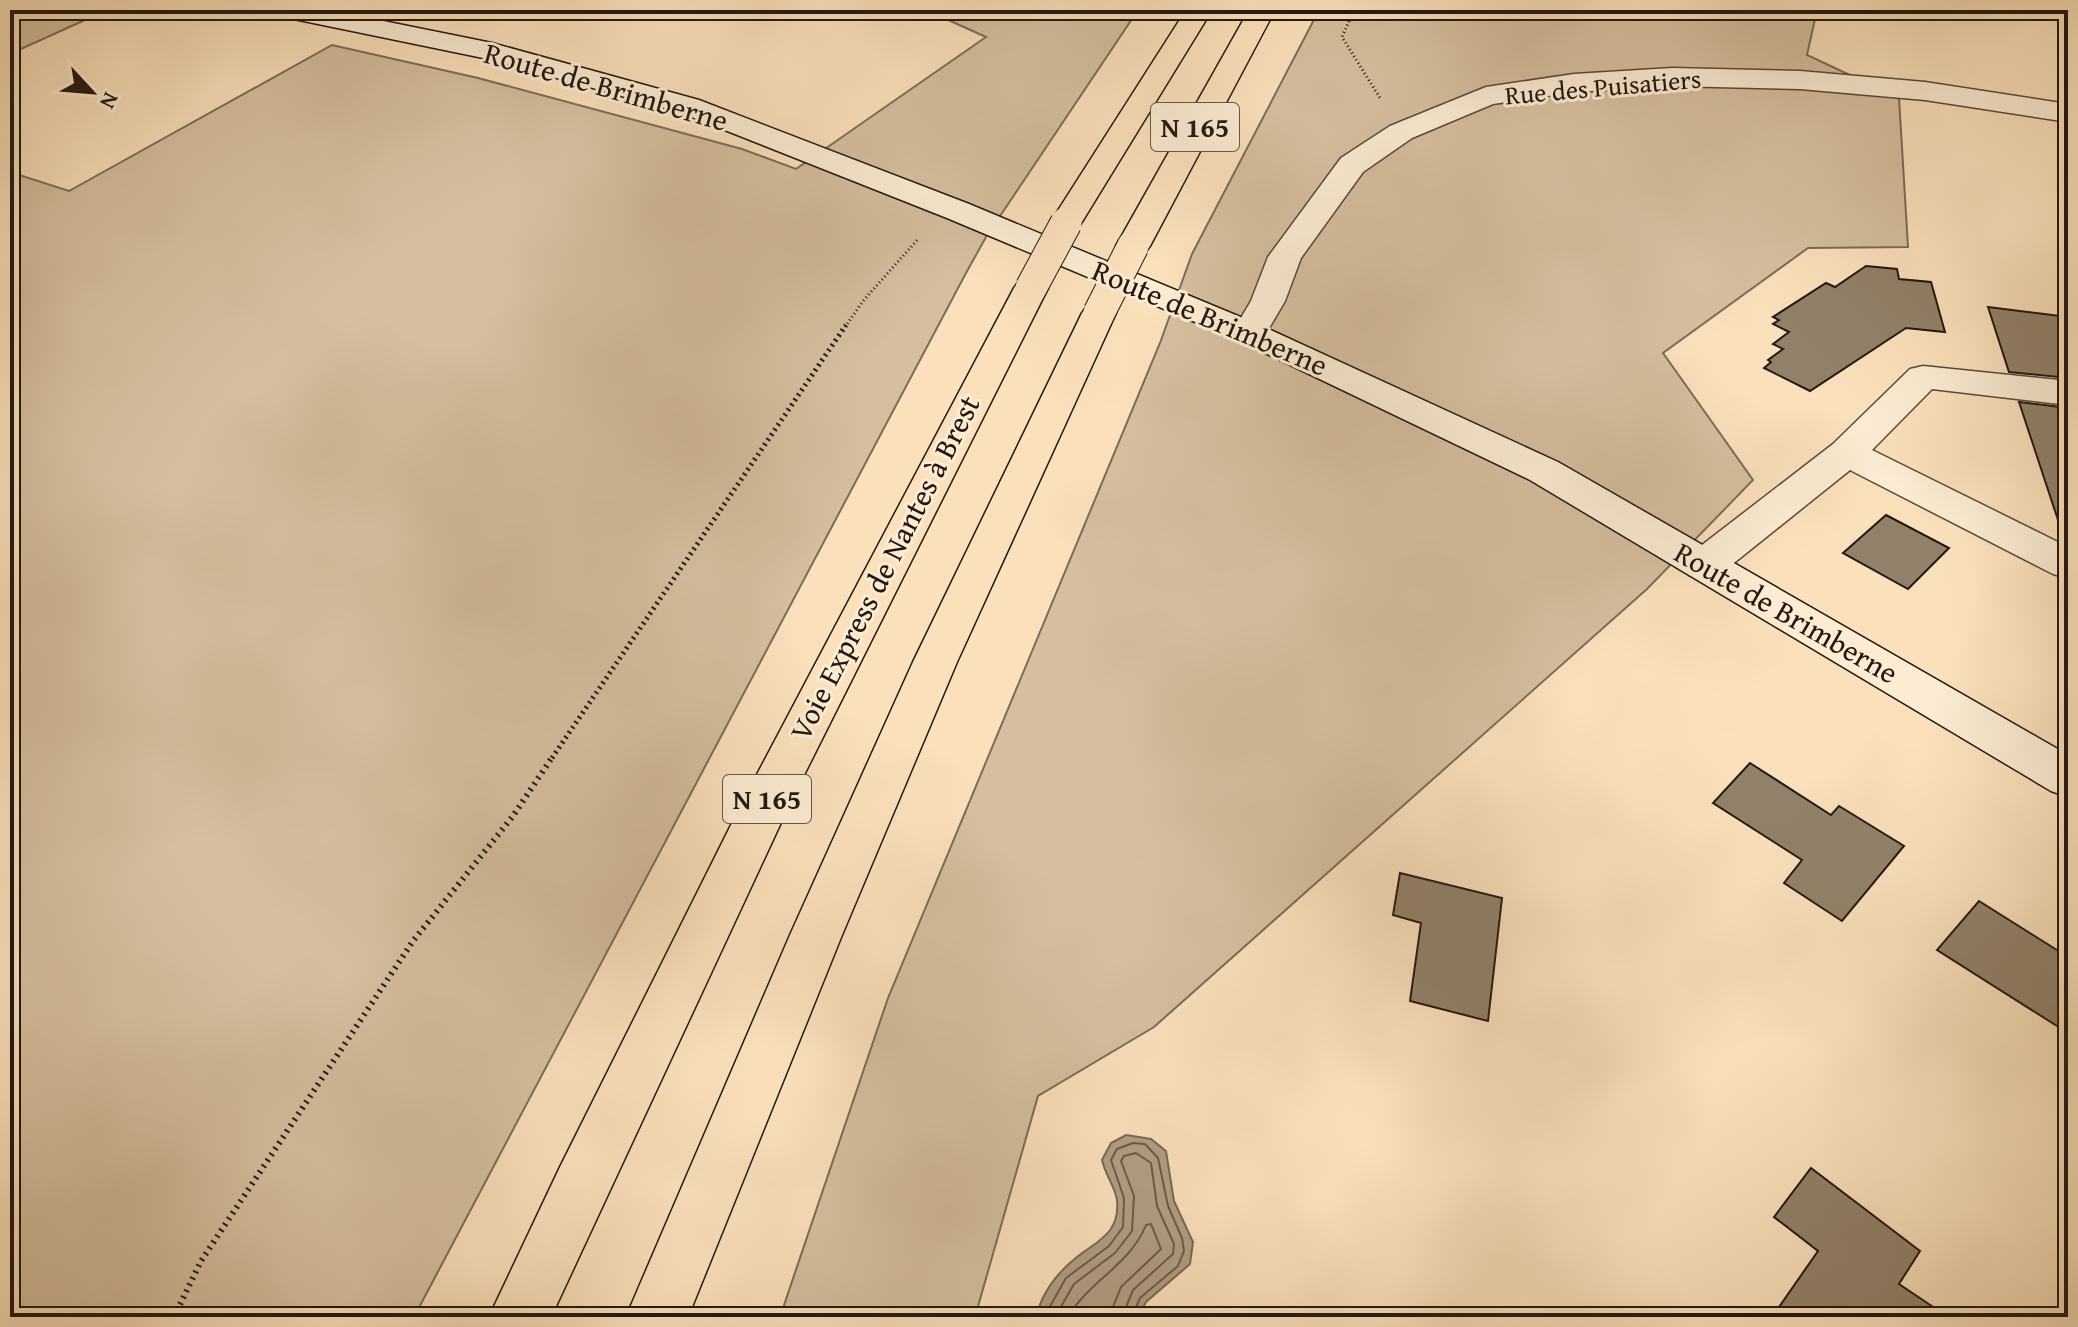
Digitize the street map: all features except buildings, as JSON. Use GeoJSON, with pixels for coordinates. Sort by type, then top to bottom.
{"type":"FeatureCollection","features":[{"type":"Feature","properties":{"kind":"highway","name":"Voie Express de Nantes à Brest"},"geometry":{"type":"LineString","coordinates":[[520,1317],[749,834],[912,512],[1066,223],[1199,10]]}},
{"type":"Feature","properties":{"kind":"highway","name":"N 165"},"geometry":{"type":"LineString","coordinates":[[657,1317],[816,935],[935,662],[1099,313],[1262,10]]}},
{"type":"Feature","properties":{"kind":"street","name":"Route de Brimberne"},"geometry":{"type":"LineString","coordinates":[[289,10],[492,51],[689,106],[943,205],[1250,333],[1544,471],[2068,778]]}},
{"type":"Feature","properties":{"kind":"street","name":"Rue des Puisatiers"},"geometry":{"type":"LineString","coordinates":[[1250,333],[1268,301],[1285,257],[1352,165],[1401,132],[1486,96],[1574,83],[1672,77],[1800,80],[1925,91],[2068,113]]}},
{"type":"Feature","properties":{"kind":"street"},"geometry":{"type":"LineString","coordinates":[[1704,565],[1847,453],[1923,377],[2068,393]]}},
{"type":"Feature","properties":{"kind":"street"},"geometry":{"type":"LineString","coordinates":[[1847,453],[2068,564]]}},
{"type":"Feature","properties":{"kind":"path"},"geometry":{"type":"LineString","coordinates":[[1354,10],[1342,37],[1401,132]]}},
{"type":"Feature","properties":{"kind":"path"},"geometry":{"type":"LineString","coordinates":[[174,1317],[201,1261],[413,941],[513,816],[863,301],[929,227],[943,205]]}},
{"type":"Feature","properties":{"kind":"shaded area"},"geometry":{"type":"Polygon","coordinates":[[[10,10],[107,10],[10,54],[10,10]]]}},
{"type":"Feature","properties":{"kind":"shaded area"},"geometry":{"type":"Polygon","coordinates":[[[926,10],[1138,10],[986,237],[966,273],[414,1317],[10,1317],[10,172],[69,191],[332,45],[478,78],[742,149],[796,169],[986,37],[926,10]]]}},
{"type":"Feature","properties":{"kind":"shaded area"},"geometry":{"type":"Polygon","coordinates":[[[1319,10],[1817,10],[1807,55],[1899,98],[1908,247],[1808,248],[1663,353],[1753,480],[1647,589],[1154,1027],[1038,1096],[975,1317],[780,1317],[888,998],[1160,343],[1192,254],[1319,10]]]}},
{"type":"Feature","properties":{"kind":"water"},"geometry":{"type":"Polygon","coordinates":[[[1126,1135],[1151,1139],[1166,1151],[1174,1201],[1193,1242],[1190,1264],[1146,1302],[1138,1317],[1036,1317],[1042,1300],[1057,1276],[1100,1240],[1115,1220],[1117,1200],[1102,1160],[1111,1143],[1126,1135]]]}}]}
